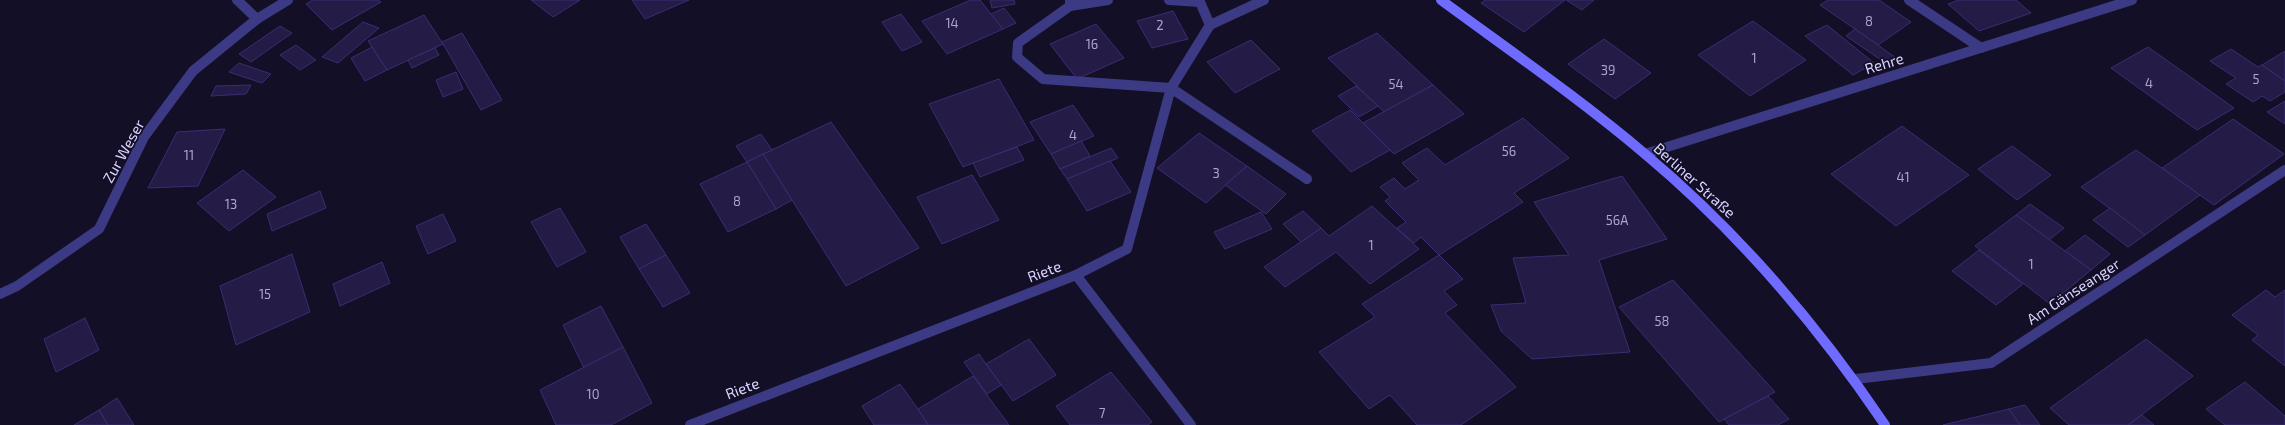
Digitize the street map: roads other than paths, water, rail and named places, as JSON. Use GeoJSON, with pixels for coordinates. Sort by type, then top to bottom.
{"type":"FeatureCollection","features":[{"type":"Feature","properties":{"kind":"main road","name":"Berliner Straße"},"geometry":{"type":"LineString","coordinates":[[1441,0],[1645,154],[1724,227],[1766,269],[1856,379],[1886,425]]}},
{"type":"Feature","properties":{"kind":"street"},"geometry":{"type":"LineString","coordinates":[[237,0],[257,18]]}},
{"type":"Feature","properties":{"kind":"street","name":"Zur Weser"},"geometry":{"type":"LineString","coordinates":[[0,294],[17,286],[99,229],[144,137],[193,71],[257,18],[288,0]]}},
{"type":"Feature","properties":{"kind":"street"},"geometry":{"type":"LineString","coordinates":[[1108,0],[1070,3],[1018,43],[1017,57],[1043,79],[1171,88],[1307,179]]}},
{"type":"Feature","properties":{"kind":"street"},"geometry":{"type":"LineString","coordinates":[[1169,0],[1200,2],[1210,25],[1264,0]]}},
{"type":"Feature","properties":{"kind":"street"},"geometry":{"type":"LineString","coordinates":[[1909,0],[1981,48]]}},
{"type":"Feature","properties":{"kind":"street","name":"Rehre"},"geometry":{"type":"LineString","coordinates":[[1645,154],[1779,110],[2132,0]]}},
{"type":"Feature","properties":{"kind":"street","name":"Riete"},"geometry":{"type":"LineString","coordinates":[[690,425],[1076,275],[1127,249],[1171,88],[1210,25]]}},
{"type":"Feature","properties":{"kind":"street","name":"Am Gänseanger"},"geometry":{"type":"LineString","coordinates":[[1856,379],[1991,363],[2285,170]]}},
{"type":"Feature","properties":{"kind":"street"},"geometry":{"type":"LineString","coordinates":[[1076,275],[1191,425]]}}]}
